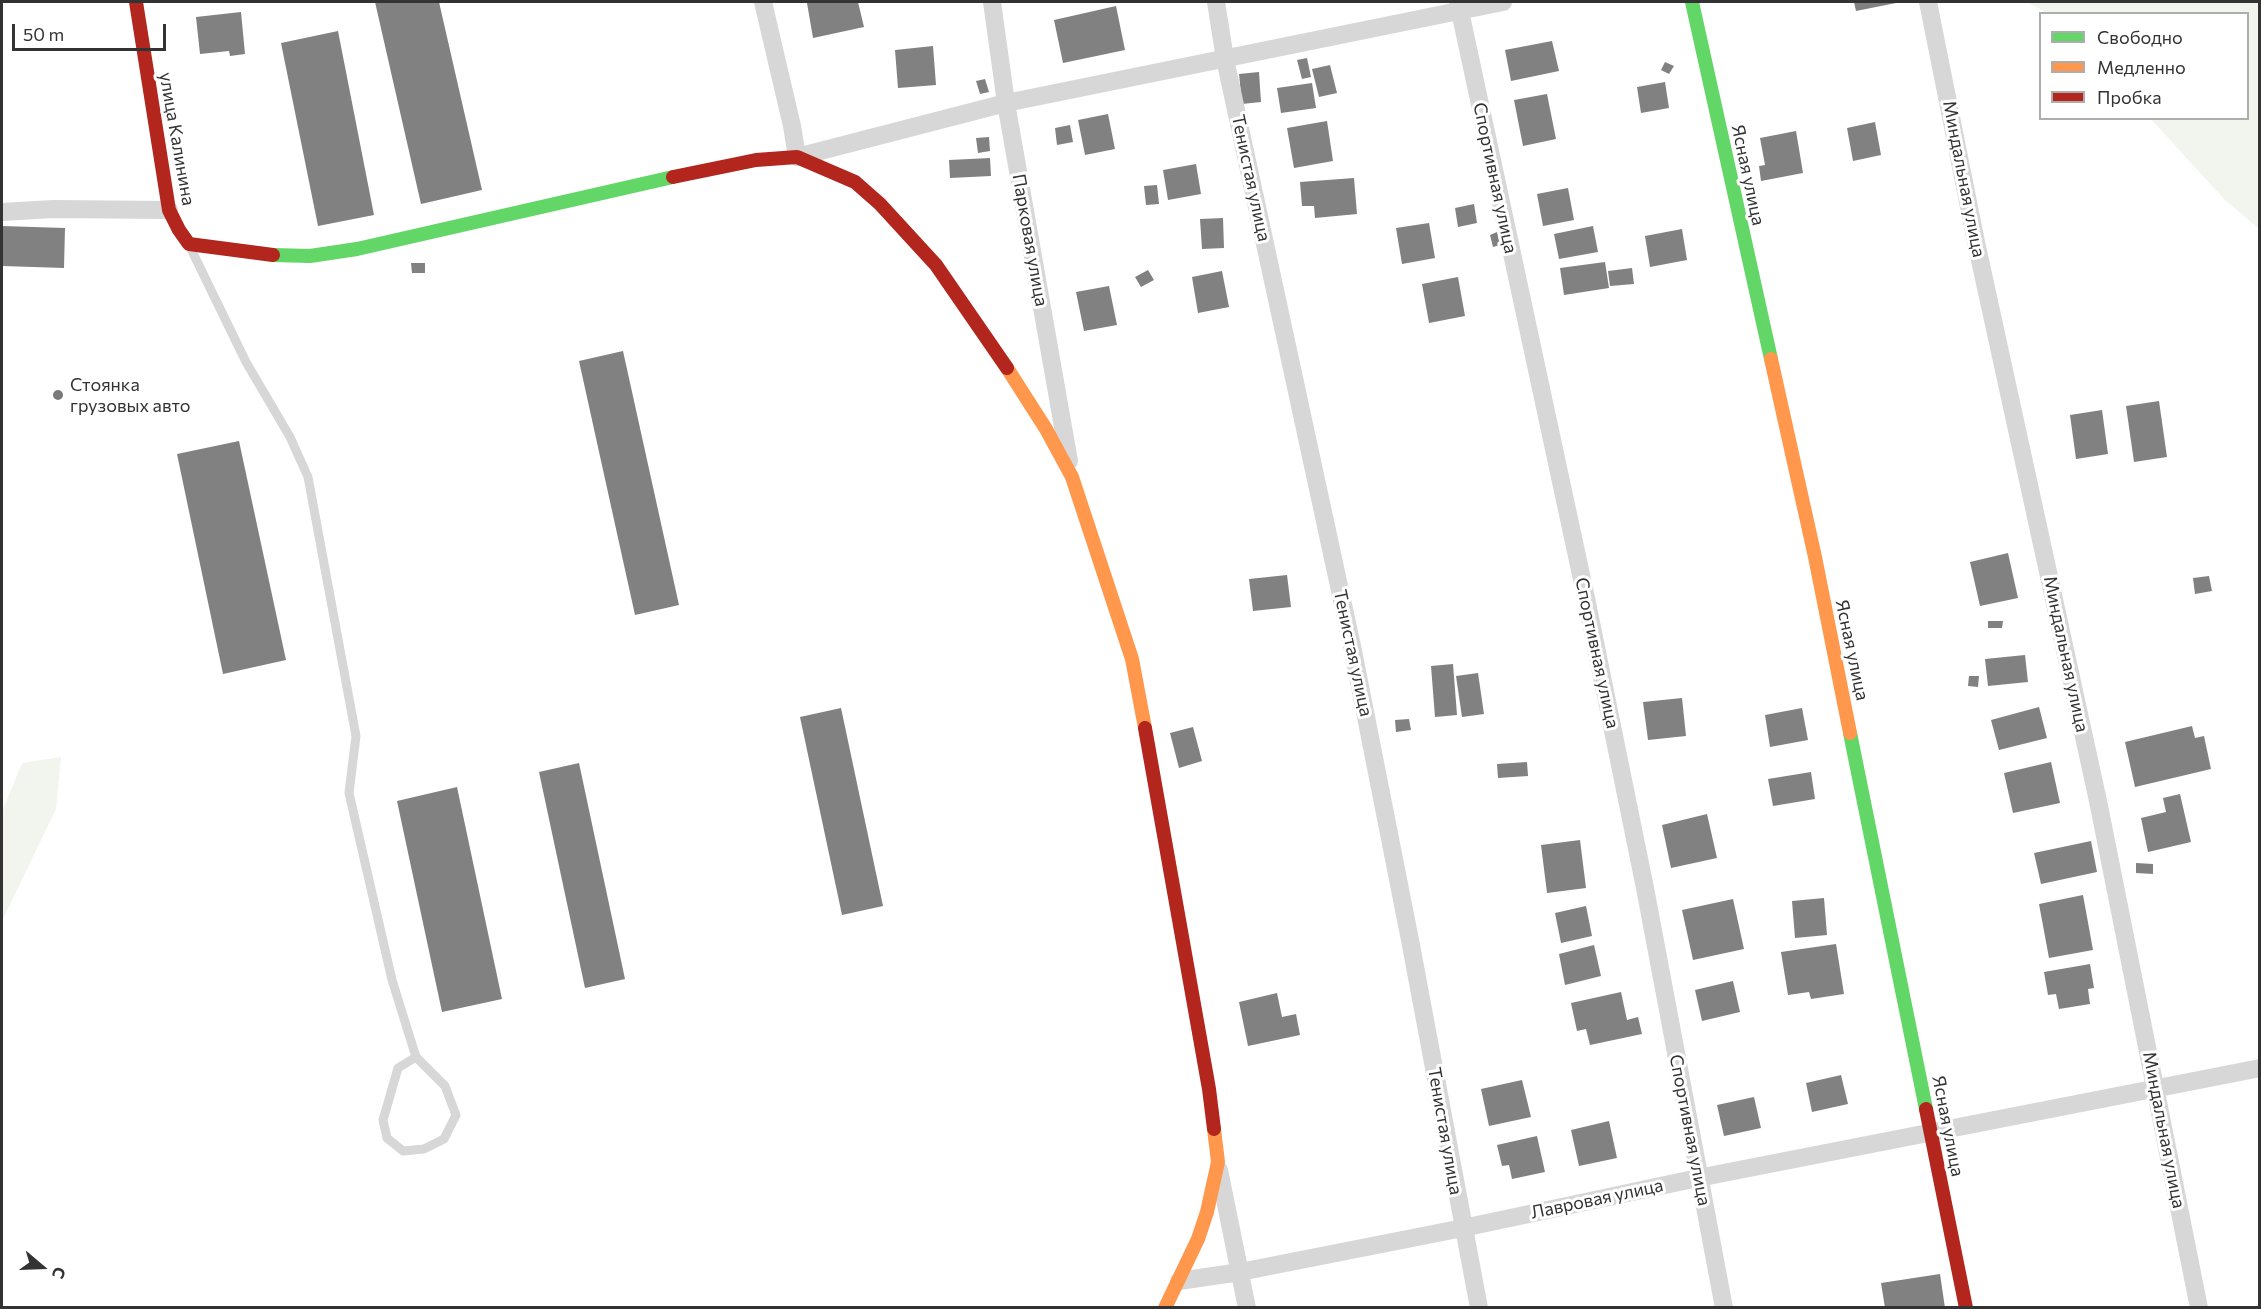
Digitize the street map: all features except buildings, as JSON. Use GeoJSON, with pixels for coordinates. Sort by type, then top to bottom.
{"type":"FeatureCollection","features":[{"type":"Feature","properties":{"kind":"street","name":"улица Калинина"},"geometry":{"type":"LineString","coordinates":[[136,2],[169,210],[189,244]]}},
{"type":"Feature","properties":{"kind":"street"},"geometry":{"type":"LineString","coordinates":[[763,2],[797,157]]}},
{"type":"Feature","properties":{"kind":"street","name":"Парковая улица"},"geometry":{"type":"LineString","coordinates":[[992,2],[1006,103],[1072,477]]}},
{"type":"Feature","properties":{"kind":"street","name":"Тенистая улица"},"geometry":{"type":"LineString","coordinates":[[1216,2],[1225,59],[1352,646],[1479,1308]]}},
{"type":"Feature","properties":{"kind":"street"},"geometry":{"type":"LineString","coordinates":[[189,244],[256,254],[310,256],[379,244],[735,164],[797,157],[1006,103],[1225,59],[1459,6],[1503,2]]}},
{"type":"Feature","properties":{"kind":"street","name":"Ясная улица"},"geometry":{"type":"LineString","coordinates":[[1692,2],[1815,557],[1966,1308]]}},
{"type":"Feature","properties":{"kind":"street","name":"Миндальная улица"},"geometry":{"type":"LineString","coordinates":[[1928,2],[1976,242],[2093,779],[2199,1308]]}},
{"type":"Feature","properties":{"kind":"street","name":"Спортивная улица"},"geometry":{"type":"LineString","coordinates":[[1459,6],[1586,598],[1647,900],[1724,1308]]}},
{"type":"Feature","properties":{"kind":"street"},"geometry":{"type":"LineString","coordinates":[[797,157],[855,182],[880,204],[936,266],[1018,383],[1072,477],[1132,659],[1139,692],[1209,1089],[1218,1162],[1246,1308]]}},
{"type":"Feature","properties":{"kind":"street"},"geometry":{"type":"LineString","coordinates":[[2,212],[53,209],[169,210]]}},
{"type":"Feature","properties":{"kind":"street","name":"Лавровая улица"},"geometry":{"type":"LineString","coordinates":[[1179,1281],[1240,1272],[1698,1178],[2259,1068]]}},
{"type":"Feature","properties":{"kind":"street"},"geometry":{"type":"LineString","coordinates":[[1165,1308],[1198,1239],[1207,1212],[1218,1162]]}},
{"type":"Feature","properties":{"kind":"lane"},"geometry":{"type":"LineString","coordinates":[[189,244],[246,362],[290,437],[308,477],[356,736],[349,793],[393,980],[416,1057],[445,1086],[456,1115],[444,1139],[423,1149],[403,1151],[387,1138],[383,1120],[398,1068],[416,1057]]}},
{"type":"Feature","properties":{"kind":"shaded area"},"geometry":{"type":"Polygon","coordinates":[[[2026,2],[2259,2],[2259,229],[2224,199],[2152,120],[2249,120],[2249,12],[2046,12],[2026,2]]]}},
{"type":"Feature","properties":{"kind":"shaded area"},"geometry":{"type":"Polygon","coordinates":[[[61,757],[56,809],[2,921],[2,812],[22,763],[61,757]]]}},
{"type":"Feature","properties":{"kind":"traffic: fast"},"geometry":{"type":"LineString","coordinates":[[1692,2],[1771,359]]}},
{"type":"Feature","properties":{"kind":"traffic: fast"},"geometry":{"type":"LineString","coordinates":[[273,255],[310,256],[357,249],[673,177]]}},
{"type":"Feature","properties":{"kind":"traffic: fast"},"geometry":{"type":"LineString","coordinates":[[1850,733],[1926,1109]]}},
{"type":"Feature","properties":{"kind":"traffic: slow"},"geometry":{"type":"LineString","coordinates":[[1771,359],[1815,557],[1850,733]]}},
{"type":"Feature","properties":{"kind":"traffic: slow"},"geometry":{"type":"LineString","coordinates":[[1007,368],[1046,429],[1072,477],[1132,659],[1145,728]]}},
{"type":"Feature","properties":{"kind":"traffic: slow"},"geometry":{"type":"LineString","coordinates":[[1165,1308],[1198,1239],[1207,1212],[1218,1162],[1214,1129]]}},
{"type":"Feature","properties":{"kind":"traffic: jam"},"geometry":{"type":"LineString","coordinates":[[136,2],[169,210],[179,230],[189,244],[273,255]]}},
{"type":"Feature","properties":{"kind":"traffic: jam"},"geometry":{"type":"LineString","coordinates":[[673,177],[756,160],[797,157],[855,182],[880,204],[936,265],[1007,368]]}},
{"type":"Feature","properties":{"kind":"traffic: jam"},"geometry":{"type":"LineString","coordinates":[[1145,728],[1209,1089],[1214,1129]]}},
{"type":"Feature","properties":{"kind":"traffic: jam"},"geometry":{"type":"LineString","coordinates":[[1926,1109],[1966,1308]]}},
{"type":"Feature","properties":{"kind":"place","name":"Стоянка грузовых авто"},"geometry":{"type":"Point","coordinates":[58,395]}}]}
